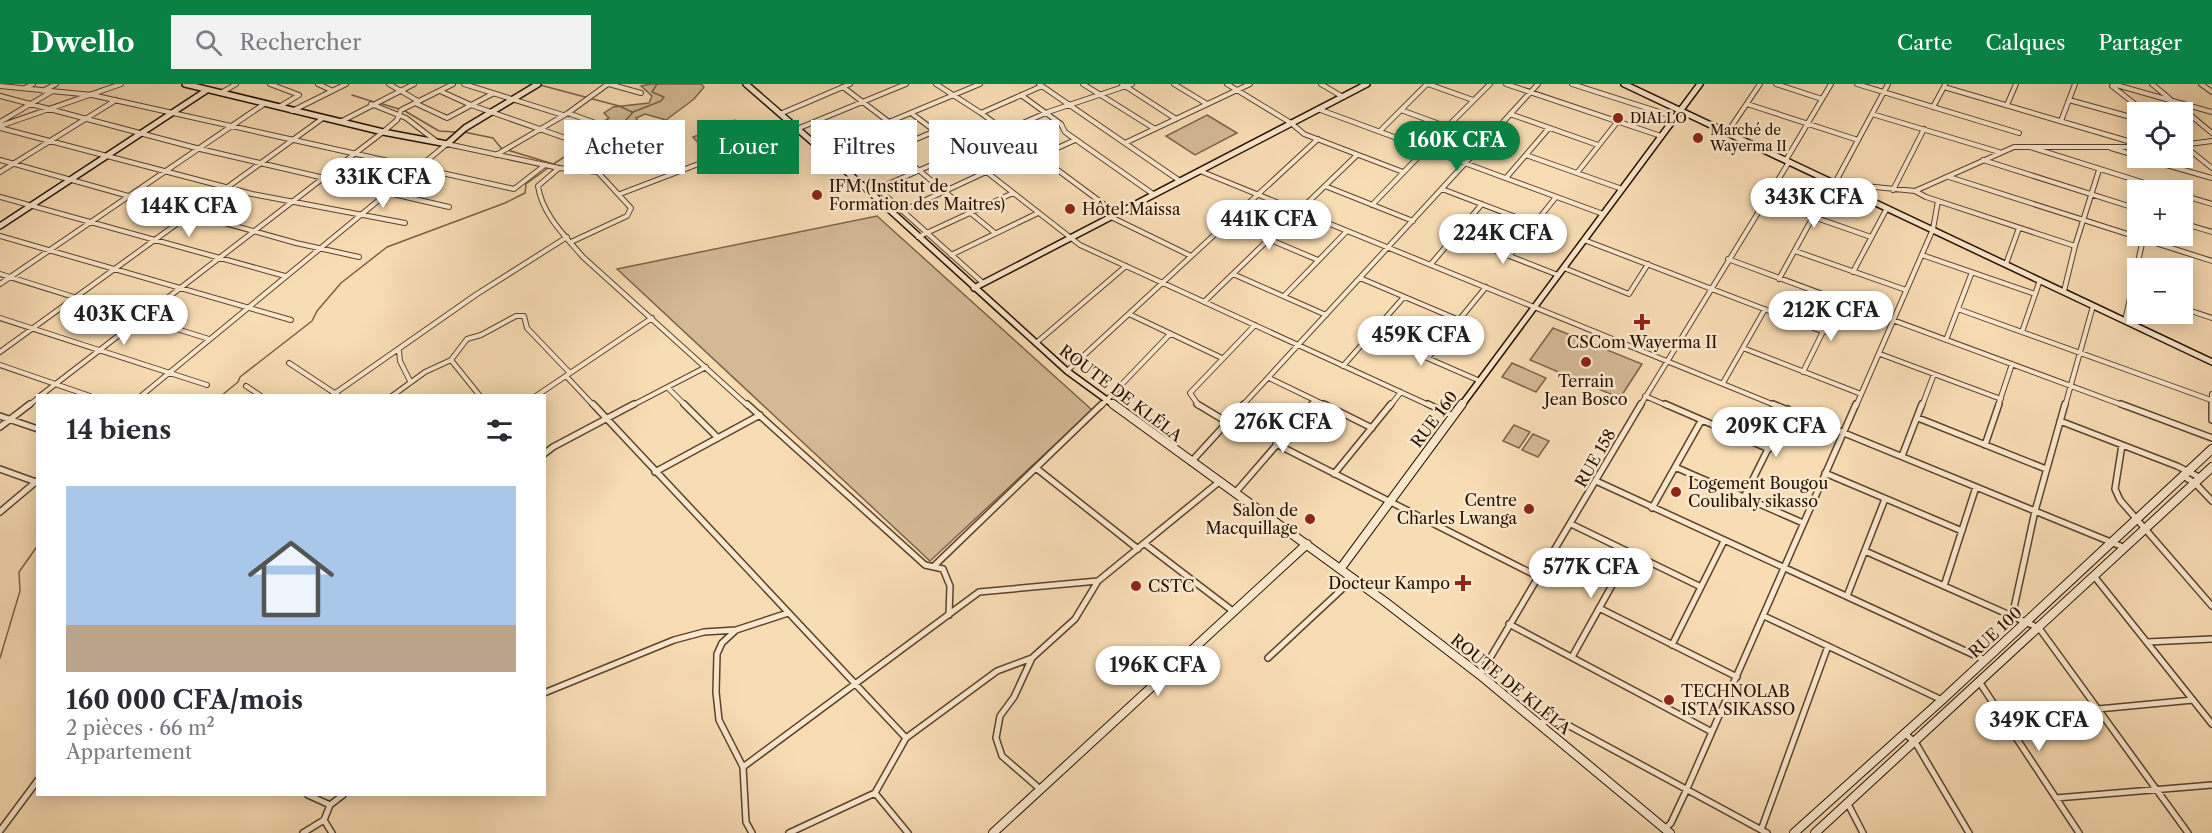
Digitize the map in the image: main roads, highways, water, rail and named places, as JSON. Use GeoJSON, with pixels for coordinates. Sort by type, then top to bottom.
{"type":"FeatureCollection","features":[{"type":"Feature","properties":{"kind":"waterway"},"geometry":{"type":"LineString","coordinates":[[552,165],[599,134],[618,129],[633,112],[661,101],[664,97],[652,92],[657,84]]}},
{"type":"Feature","properties":{"kind":"waterway"},"geometry":{"type":"LineString","coordinates":[[540,85],[619,106],[632,112]]}},
{"type":"Feature","properties":{"kind":"waterway"},"geometry":{"type":"LineString","coordinates":[[352,95],[374,102]]}},
{"type":"Feature","properties":{"kind":"waterway"},"geometry":{"type":"LineString","coordinates":[[379,103],[399,109]]}},
{"type":"Feature","properties":{"kind":"waterway"},"geometry":{"type":"LineString","coordinates":[[405,111],[439,131],[455,132]]}},
{"type":"Feature","properties":{"kind":"waterway"},"geometry":{"type":"LineString","coordinates":[[464,132],[493,138],[501,148],[553,164]]}},
{"type":"Feature","properties":{"kind":"waterway"},"geometry":{"type":"LineString","coordinates":[[223,394],[238,382],[240,377],[312,321],[317,311],[341,283],[387,247],[505,203],[525,193],[526,184],[548,168]]}},
{"type":"Feature","properties":{"kind":"waterway"},"geometry":{"type":"LineString","coordinates":[[0,658],[20,591],[19,572],[36,548]]}},
{"type":"Feature","properties":{"kind":"place","name":"DIALLO"},"geometry":{"type":"Point","coordinates":[1618,118]}},
{"type":"Feature","properties":{"kind":"place","name":"Marché de Wayerma II"},"geometry":{"type":"Point","coordinates":[1698,138]}},
{"type":"Feature","properties":{"kind":"place","name":"IFM (Institut de Formation des Maitres)"},"geometry":{"type":"Point","coordinates":[817,195]}},
{"type":"Feature","properties":{"kind":"place","name":"Hôtel Maissa"},"geometry":{"type":"Point","coordinates":[1070,209]}},
{"type":"Feature","properties":{"kind":"place","name":"CSCom Wayerma II"},"geometry":{"type":"Point","coordinates":[1642,322]}},
{"type":"Feature","properties":{"kind":"place","name":"Terrain Jean Bosco"},"geometry":{"type":"Point","coordinates":[1586,362]}},
{"type":"Feature","properties":{"kind":"place","name":"Logement Bougou Coulibaly sikasso"},"geometry":{"type":"Point","coordinates":[1676,492]}},
{"type":"Feature","properties":{"kind":"place","name":"Centre Charles Lwanga"},"geometry":{"type":"Point","coordinates":[1529,509]}},
{"type":"Feature","properties":{"kind":"place","name":"Salon de Macquillage"},"geometry":{"type":"Point","coordinates":[1310,519]}},
{"type":"Feature","properties":{"kind":"place","name":"Docteur Kampo"},"geometry":{"type":"Point","coordinates":[1463,583]}},
{"type":"Feature","properties":{"kind":"place","name":"CSTC"},"geometry":{"type":"Point","coordinates":[1136,586]}},
{"type":"Feature","properties":{"kind":"place","name":"TECHNOLAB ISTA SIKASSO"},"geometry":{"type":"Point","coordinates":[1669,700]}}]}
